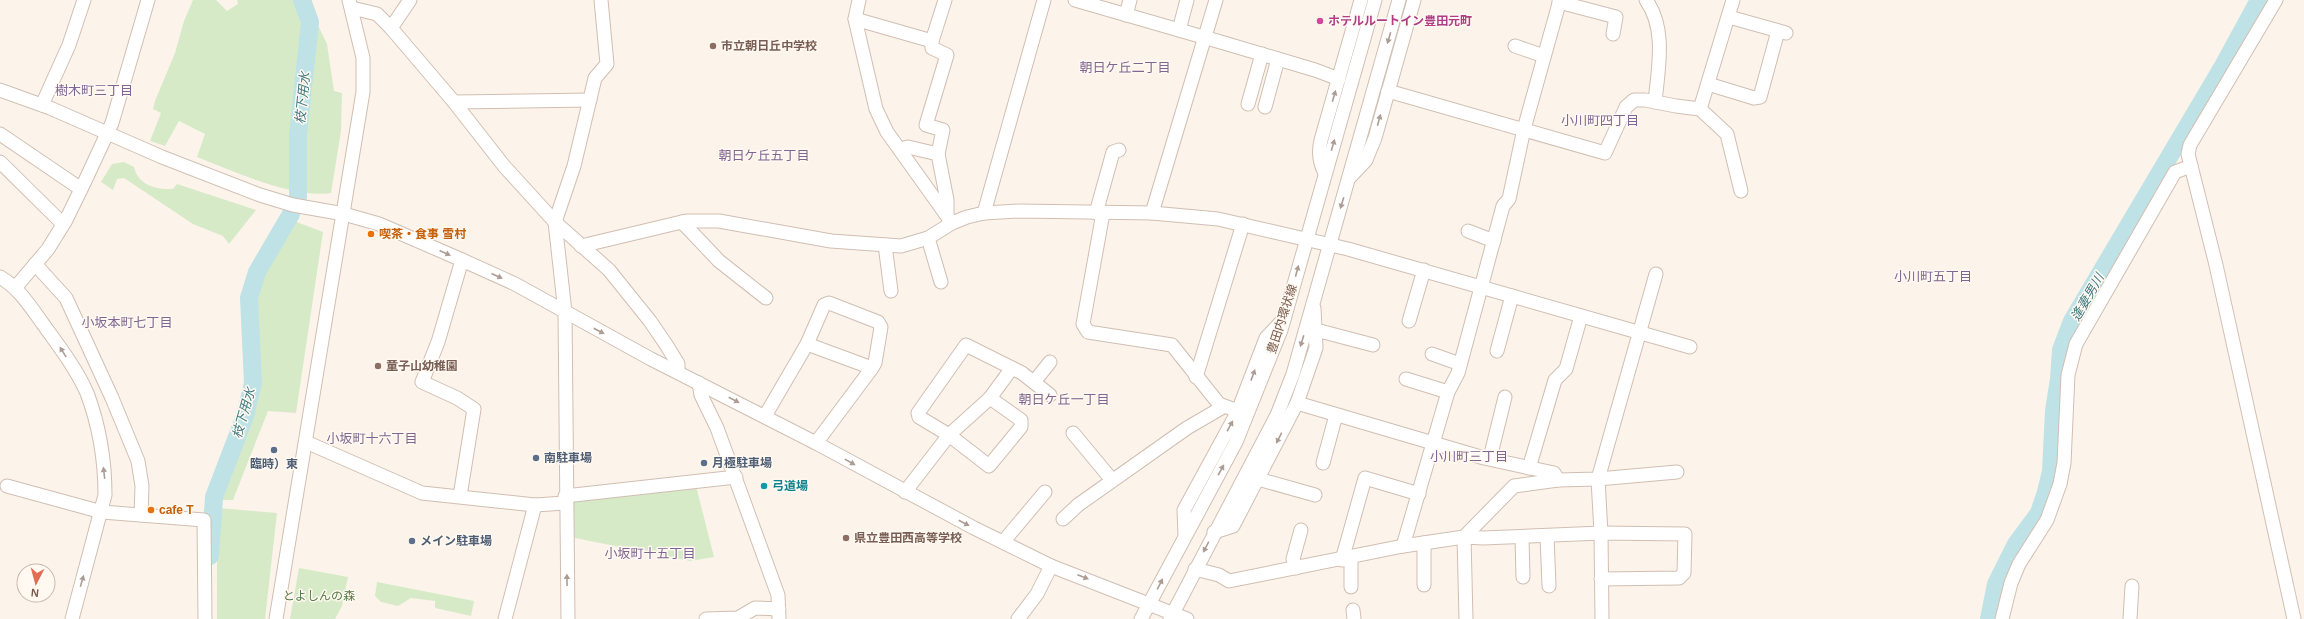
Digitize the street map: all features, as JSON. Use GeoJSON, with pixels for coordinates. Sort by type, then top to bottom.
{"type":"FeatureCollection","features":[{"type":"Feature","properties":{"kind":"street"},"geometry":{"type":"LineString","coordinates":[[42,105],[69,46],[84,0]]}},
{"type":"Feature","properties":{"kind":"street"},"geometry":{"type":"LineString","coordinates":[[15,288],[48,249],[63,224],[107,134],[148,0]]}},
{"type":"Feature","properties":{"kind":"street"},"geometry":{"type":"LineString","coordinates":[[391,28],[410,0]]}},
{"type":"Feature","properties":{"kind":"street"},"geometry":{"type":"LineString","coordinates":[[568,619],[565,500],[567,419],[565,312],[555,222],[574,166],[595,78],[607,64],[601,0]]}},
{"type":"Feature","properties":{"kind":"street"},"geometry":{"type":"LineString","coordinates":[[859,0],[856,20],[876,109],[887,132],[949,219]]}},
{"type":"Feature","properties":{"kind":"street"},"geometry":{"type":"LineString","coordinates":[[944,0],[932,41],[932,48],[948,55],[926,125],[943,130],[938,154],[949,219]]}},
{"type":"Feature","properties":{"kind":"street"},"geometry":{"type":"LineString","coordinates":[[984,213],[1044,0]]}},
{"type":"Feature","properties":{"kind":"street"},"geometry":{"type":"LineString","coordinates":[[1075,0],[1262,54],[1339,79]]}},
{"type":"Feature","properties":{"kind":"street"},"geometry":{"type":"LineString","coordinates":[[1126,15],[1130,0]]}},
{"type":"Feature","properties":{"kind":"street"},"geometry":{"type":"LineString","coordinates":[[1179,30],[1187,0]]}},
{"type":"Feature","properties":{"kind":"street"},"geometry":{"type":"LineString","coordinates":[[1152,213],[1216,0]]}},
{"type":"Feature","properties":{"kind":"street","name":"豊田内環状線"},"geometry":{"type":"LineString","coordinates":[[1142,619],[1149,603],[1236,442],[1284,318],[1324,173],[1375,0]]}},
{"type":"Feature","properties":{"kind":"street"},"geometry":{"type":"LineString","coordinates":[[1349,178],[1366,160],[1388,91],[1414,0]]}},
{"type":"Feature","properties":{"kind":"street"},"geometry":{"type":"LineString","coordinates":[[1646,0],[1657,25],[1660,38],[1655,102]]}},
{"type":"Feature","properties":{"kind":"street"},"geometry":{"type":"LineString","coordinates":[[2276,0],[2190,145],[2188,154],[2216,265],[2294,619]]}},
{"type":"Feature","properties":{"kind":"street"},"geometry":{"type":"LineString","coordinates":[[1404,546],[1448,392],[1460,364],[1503,206],[1508,199],[1524,129],[1560,1],[1616,17],[1613,34]]}},
{"type":"Feature","properties":{"kind":"street"},"geometry":{"type":"LineString","coordinates":[[1700,109],[1729,17],[1730,1]]}},
{"type":"Feature","properties":{"kind":"street"},"geometry":{"type":"LineString","coordinates":[[1398,3],[1406,30]]}},
{"type":"Feature","properties":{"kind":"street","name":"豊田内環状線"},"geometry":{"type":"LineString","coordinates":[[1171,617],[1214,532],[1277,415],[1292,374],[1314,303],[1398,3]]}},
{"type":"Feature","properties":{"kind":"street"},"geometry":{"type":"LineString","coordinates":[[351,4],[377,14],[391,28],[454,102],[504,166],[555,222],[609,270],[650,321],[678,364],[678,371]]}},
{"type":"Feature","properties":{"kind":"street"},"geometry":{"type":"LineString","coordinates":[[276,619],[363,92],[362,58],[351,4]]}},
{"type":"Feature","properties":{"kind":"street"},"geometry":{"type":"LineString","coordinates":[[1360,4],[1366,30]]}},
{"type":"Feature","properties":{"kind":"street"},"geometry":{"type":"LineString","coordinates":[[1324,173],[1320,166],[1319,150],[1360,4]]}},
{"type":"Feature","properties":{"kind":"street"},"geometry":{"type":"LineString","coordinates":[[1708,84],[1754,98],[1760,97],[1782,32],[1729,17]]}},
{"type":"Feature","properties":{"kind":"street"},"geometry":{"type":"LineString","coordinates":[[856,20],[932,41]]}},
{"type":"Feature","properties":{"kind":"street"},"geometry":{"type":"LineString","coordinates":[[1515,46],[1544,56]]}},
{"type":"Feature","properties":{"kind":"street"},"geometry":{"type":"LineString","coordinates":[[1248,104],[1262,54]]}},
{"type":"Feature","properties":{"kind":"street"},"geometry":{"type":"LineString","coordinates":[[1265,106],[1278,59]]}},
{"type":"Feature","properties":{"kind":"street"},"geometry":{"type":"LineString","coordinates":[[0,90],[42,105],[107,134],[260,195],[293,205],[344,214],[379,224],[462,260],[515,284],[699,383],[816,443],[905,492],[1003,542],[1052,566],[1149,603],[1171,617],[1187,619]]}},
{"type":"Feature","properties":{"kind":"street"},"geometry":{"type":"LineString","coordinates":[[1388,91],[1524,129],[1605,154],[1626,107],[1634,100],[1700,109],[1727,134],[1741,191]]}},
{"type":"Feature","properties":{"kind":"street"},"geometry":{"type":"LineString","coordinates":[[454,102],[590,100]]}},
{"type":"Feature","properties":{"kind":"street"},"geometry":{"type":"LineString","coordinates":[[0,134],[81,189]]}},
{"type":"Feature","properties":{"kind":"street"},"geometry":{"type":"LineString","coordinates":[[900,149],[908,147],[938,154]]}},
{"type":"Feature","properties":{"kind":"street"},"geometry":{"type":"LineString","coordinates":[[1119,150],[1113,152],[1099,213],[1083,324],[1088,332],[1172,345],[1196,377],[1223,407],[1238,411]]}},
{"type":"Feature","properties":{"kind":"street"},"geometry":{"type":"LineString","coordinates":[[0,162],[63,224]]}},
{"type":"Feature","properties":{"kind":"street"},"geometry":{"type":"LineString","coordinates":[[2002,619],[2011,583],[2019,564],[2047,520],[2060,484],[2064,463],[2068,375],[2076,344],[2175,172],[2191,166]]}},
{"type":"Feature","properties":{"kind":"street"},"geometry":{"type":"LineString","coordinates":[[581,246],[682,222],[719,221],[831,241],[901,246],[928,238],[949,219],[984,213],[1020,211],[1152,213],[1218,219],[1329,245],[1424,270],[1690,347]]}},
{"type":"Feature","properties":{"kind":"street"},"geometry":{"type":"LineString","coordinates":[[682,222],[719,261],[766,298]]}},
{"type":"Feature","properties":{"kind":"street"},"geometry":{"type":"LineString","coordinates":[[1196,377],[1208,343],[1243,224]]}},
{"type":"Feature","properties":{"kind":"street"},"geometry":{"type":"LineString","coordinates":[[1468,231],[1494,241]]}},
{"type":"Feature","properties":{"kind":"street"},"geometry":{"type":"LineString","coordinates":[[928,238],[940,282]]}},
{"type":"Feature","properties":{"kind":"street"},"geometry":{"type":"LineString","coordinates":[[886,245],[890,291]]}},
{"type":"Feature","properties":{"kind":"street"},"geometry":{"type":"LineString","coordinates":[[460,496],[474,409],[457,398],[422,382],[438,342],[462,260]]}},
{"type":"Feature","properties":{"kind":"street"},"geometry":{"type":"LineString","coordinates":[[35,264],[66,298],[112,398],[138,461],[142,486],[141,515]]}},
{"type":"Feature","properties":{"kind":"street"},"geometry":{"type":"LineString","coordinates":[[1410,321],[1424,270]]}},
{"type":"Feature","properties":{"kind":"street"},"geometry":{"type":"LineString","coordinates":[[1602,619],[1601,534],[1598,479],[1638,333],[1656,274]]}},
{"type":"Feature","properties":{"kind":"street"},"geometry":{"type":"LineString","coordinates":[[0,277],[15,288],[58,345],[86,392],[96,420],[105,477],[105,495],[102,512],[72,619]]}},
{"type":"Feature","properties":{"kind":"street"},"geometry":{"type":"LineString","coordinates":[[1497,351],[1512,296]]}},
{"type":"Feature","properties":{"kind":"street"},"geometry":{"type":"LineString","coordinates":[[1214,532],[1233,526],[1297,403],[1316,348],[1314,303]]}},
{"type":"Feature","properties":{"kind":"street"},"geometry":{"type":"LineString","coordinates":[[765,416],[807,344],[824,305],[832,304],[880,325],[875,363],[816,443]]}},
{"type":"Feature","properties":{"kind":"street"},"geometry":{"type":"LineString","coordinates":[[1529,468],[1556,380],[1566,369],[1581,316]]}},
{"type":"Feature","properties":{"kind":"street"},"geometry":{"type":"LineString","coordinates":[[1185,537],[1184,510],[1238,411],[1266,338],[1284,318]]}},
{"type":"Feature","properties":{"kind":"street"},"geometry":{"type":"LineString","coordinates":[[1316,330],[1373,345]]}},
{"type":"Feature","properties":{"kind":"street"},"geometry":{"type":"LineString","coordinates":[[807,344],[872,368]]}},
{"type":"Feature","properties":{"kind":"street"},"geometry":{"type":"LineString","coordinates":[[990,398],[1021,420],[1022,423],[1021,427],[992,465],[987,465],[949,435],[919,417],[918,413],[966,345],[1012,368],[1050,394]]}},
{"type":"Feature","properties":{"kind":"street"},"geometry":{"type":"LineString","coordinates":[[1432,354],[1460,364]]}},
{"type":"Feature","properties":{"kind":"street"},"geometry":{"type":"LineString","coordinates":[[1034,382],[1050,362]]}},
{"type":"Feature","properties":{"kind":"street"},"geometry":{"type":"LineString","coordinates":[[905,492],[949,435],[990,398],[1012,368]]}},
{"type":"Feature","properties":{"kind":"street"},"geometry":{"type":"LineString","coordinates":[[1406,379],[1448,392]]}},
{"type":"Feature","properties":{"kind":"street"},"geometry":{"type":"LineString","coordinates":[[699,383],[701,395],[717,428],[736,477],[778,595],[779,614],[754,608],[738,618],[706,619]]}},
{"type":"Feature","properties":{"kind":"street"},"geometry":{"type":"LineString","coordinates":[[1490,458],[1505,397]]}},
{"type":"Feature","properties":{"kind":"street"},"geometry":{"type":"LineString","coordinates":[[1297,403],[1484,458],[1490,458],[1554,473],[1558,480]]}},
{"type":"Feature","properties":{"kind":"street"},"geometry":{"type":"LineString","coordinates":[[1063,519],[1078,505],[1112,480],[1187,428],[1223,407]]}},
{"type":"Feature","properties":{"kind":"street"},"geometry":{"type":"LineString","coordinates":[[1323,463],[1336,414]]}},
{"type":"Feature","properties":{"kind":"street"},"geometry":{"type":"LineString","coordinates":[[1073,433],[1112,480]]}},
{"type":"Feature","properties":{"kind":"street"},"geometry":{"type":"LineString","coordinates":[[306,442],[422,493],[535,505],[736,477]]}},
{"type":"Feature","properties":{"kind":"street"},"geometry":{"type":"LineString","coordinates":[[1466,619],[1464,537],[1514,486],[1558,480],[1598,479],[1677,472]]}},
{"type":"Feature","properties":{"kind":"street"},"geometry":{"type":"LineString","coordinates":[[1351,587],[1347,559],[1365,478],[1419,494]]}},
{"type":"Feature","properties":{"kind":"street"},"geometry":{"type":"LineString","coordinates":[[1258,479],[1315,495]]}},
{"type":"Feature","properties":{"kind":"street"},"geometry":{"type":"LineString","coordinates":[[7,486],[102,512],[204,520],[205,619]]}},
{"type":"Feature","properties":{"kind":"street"},"geometry":{"type":"LineString","coordinates":[[1003,542],[1045,492]]}},
{"type":"Feature","properties":{"kind":"street"},"geometry":{"type":"LineString","coordinates":[[505,619],[535,505]]}},
{"type":"Feature","properties":{"kind":"street"},"geometry":{"type":"LineString","coordinates":[[1296,568],[1293,559],[1301,530]]}},
{"type":"Feature","properties":{"kind":"street"},"geometry":{"type":"LineString","coordinates":[[1195,569],[1219,575],[1229,581],[1347,559],[1404,546],[1464,537],[1483,538],[1601,534],[1685,534],[1684,574],[1679,578],[1602,579]]}},
{"type":"Feature","properties":{"kind":"street"},"geometry":{"type":"LineString","coordinates":[[1547,536],[1549,586]]}},
{"type":"Feature","properties":{"kind":"street"},"geometry":{"type":"LineString","coordinates":[[1522,537],[1523,577]]}},
{"type":"Feature","properties":{"kind":"street"},"geometry":{"type":"LineString","coordinates":[[1424,543],[1424,585]]}},
{"type":"Feature","properties":{"kind":"street"},"geometry":{"type":"LineString","coordinates":[[1018,619],[1037,594],[1052,566]]}},
{"type":"Feature","properties":{"kind":"street"},"geometry":{"type":"LineString","coordinates":[[2130,619],[2132,586]]}},
{"type":"Feature","properties":{"kind":"green space"},"geometry":{"type":"Polygon","coordinates":[[[193,0],[216,0],[227,11],[238,4],[237,0],[306,0],[327,44],[334,91],[342,93],[341,131],[331,193],[316,194],[282,188],[245,176],[197,157],[205,134],[179,121],[165,146],[150,141],[161,113],[153,109],[155,101],[175,53],[184,21],[193,0]]]}},
{"type":"Feature","properties":{"kind":"green space"},"geometry":{"type":"Polygon","coordinates":[[[124,162],[134,167],[139,178],[154,187],[160,189],[173,189],[177,184],[256,210],[229,244],[223,236],[193,224],[124,178],[117,179],[113,190],[101,182],[112,164],[124,162]]]}},
{"type":"Feature","properties":{"kind":"green space"},"geometry":{"type":"Polygon","coordinates":[[[294,221],[323,232],[296,413],[268,411],[233,500],[221,500],[229,467],[250,412],[256,385],[253,300],[270,255],[294,221]]]}},
{"type":"Feature","properties":{"kind":"green space"},"geometry":{"type":"Polygon","coordinates":[[[696,486],[714,557],[690,561],[570,537],[568,499],[696,486]]]}},
{"type":"Feature","properties":{"kind":"green space"},"geometry":{"type":"Polygon","coordinates":[[[219,508],[277,513],[265,619],[217,619],[217,550],[219,508]]]}},
{"type":"Feature","properties":{"kind":"green space","name":"とよしんの森"},"geometry":{"type":"Polygon","coordinates":[[[299,568],[348,577],[342,606],[335,619],[290,619],[299,568]]]}},
{"type":"Feature","properties":{"kind":"green space"},"geometry":{"type":"Polygon","coordinates":[[[377,582],[474,601],[471,616],[435,608],[435,601],[411,598],[398,606],[381,602],[375,596],[377,582]]]}},
{"type":"Feature","properties":{"kind":"waterway","name":"枝下用水"},"geometry":{"type":"LineString","coordinates":[[298,197],[298,135],[310,22],[302,0]]}},
{"type":"Feature","properties":{"kind":"waterway","name":"逢妻男川"},"geometry":{"type":"LineString","coordinates":[[1989,619],[1996,584],[2016,544],[2039,513],[2046,492],[2051,471],[2054,411],[2059,379],[2061,350],[2072,321],[2223,66],[2259,0]]}},
{"type":"Feature","properties":{"kind":"waterway","name":"枝下用水"},"geometry":{"type":"LineString","coordinates":[[210,556],[214,497],[245,416],[253,383],[249,298],[257,272],[291,214]]}},
{"type":"Feature","properties":{"kind":"place","name":"ホテルルートイン豊田元町"},"geometry":{"type":"Point","coordinates":[1320,21]}},
{"type":"Feature","properties":{"kind":"place","name":"市立朝日丘中学校"},"geometry":{"type":"Point","coordinates":[713,46]}},
{"type":"Feature","properties":{"kind":"place","name":"喫茶・食事 雪村"},"geometry":{"type":"Point","coordinates":[371,234]}},
{"type":"Feature","properties":{"kind":"place","name":"童子山幼稚園"},"geometry":{"type":"Point","coordinates":[378,366]}},
{"type":"Feature","properties":{"kind":"place","name":"臨時）東"},"geometry":{"type":"Point","coordinates":[274,450]}},
{"type":"Feature","properties":{"kind":"place","name":"南駐車場"},"geometry":{"type":"Point","coordinates":[536,458]}},
{"type":"Feature","properties":{"kind":"place","name":"月極駐車場"},"geometry":{"type":"Point","coordinates":[704,463]}},
{"type":"Feature","properties":{"kind":"place","name":"弓道場"},"geometry":{"type":"Point","coordinates":[764,486]}},
{"type":"Feature","properties":{"kind":"place","name":"cafe T"},"geometry":{"type":"Point","coordinates":[151,510]}},
{"type":"Feature","properties":{"kind":"place","name":"県立豊田西高等学校"},"geometry":{"type":"Point","coordinates":[846,538]}},
{"type":"Feature","properties":{"kind":"place","name":"メイン駐車場"},"geometry":{"type":"Point","coordinates":[412,541]}},
{"type":"Feature","properties":{"kind":"district","name":"朝日ケ丘二丁目"},"geometry":{"type":"Point","coordinates":[1125,67]}},
{"type":"Feature","properties":{"kind":"district","name":"樹木町三丁目"},"geometry":{"type":"Point","coordinates":[94,90]}},
{"type":"Feature","properties":{"kind":"district","name":"小川町四丁目"},"geometry":{"type":"Point","coordinates":[1600,120]}},
{"type":"Feature","properties":{"kind":"district","name":"朝日ケ丘五丁目"},"geometry":{"type":"Point","coordinates":[764,155]}},
{"type":"Feature","properties":{"kind":"district","name":"小川町五丁目"},"geometry":{"type":"Point","coordinates":[1933,276]}},
{"type":"Feature","properties":{"kind":"district","name":"小坂本町七丁目"},"geometry":{"type":"Point","coordinates":[127,322]}},
{"type":"Feature","properties":{"kind":"district","name":"朝日ケ丘一丁目"},"geometry":{"type":"Point","coordinates":[1064,399]}},
{"type":"Feature","properties":{"kind":"district","name":"小坂町十六丁目"},"geometry":{"type":"Point","coordinates":[372,438]}},
{"type":"Feature","properties":{"kind":"district","name":"小川町三丁目"},"geometry":{"type":"Point","coordinates":[1469,456]}},
{"type":"Feature","properties":{"kind":"district","name":"小坂町十五丁目"},"geometry":{"type":"Point","coordinates":[650,553]}}]}
